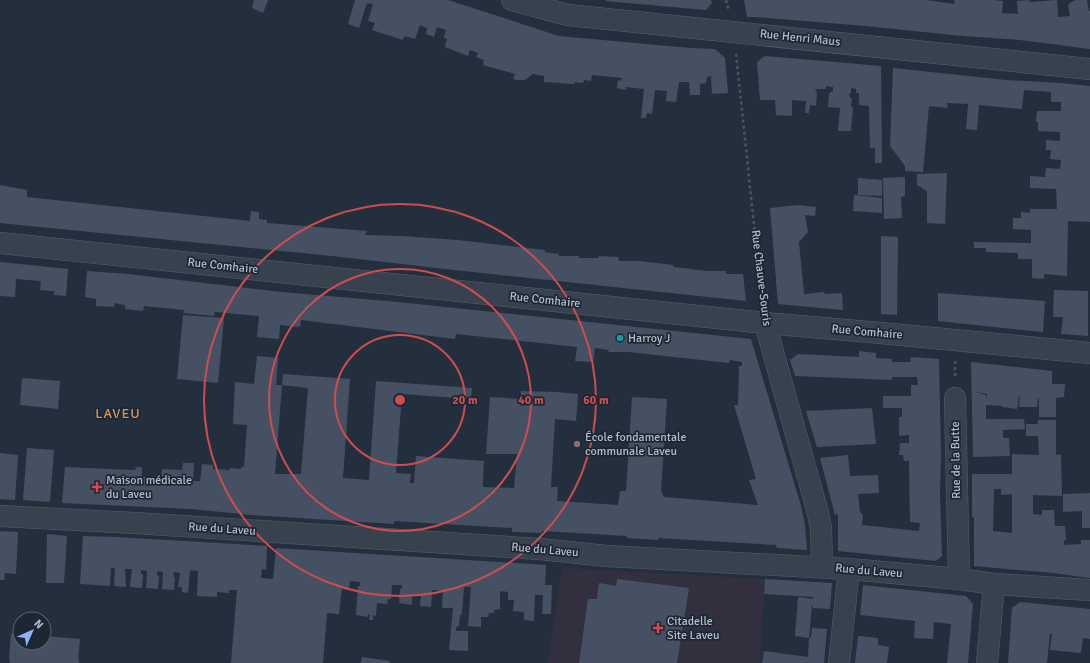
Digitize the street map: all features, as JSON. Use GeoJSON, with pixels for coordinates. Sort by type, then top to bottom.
{"type":"FeatureCollection","features":[{"type":"Feature","properties":{"kind":"street","name":"Rue Henri Maus"},"geometry":{"type":"LineString","coordinates":[[512,0],[568,15],[1090,69]]}},
{"type":"Feature","properties":{"kind":"street","name":"Rue Comhaire"},"geometry":{"type":"LineString","coordinates":[[0,243],[765,323],[881,332],[954,341],[1090,353]]}},
{"type":"Feature","properties":{"kind":"street","name":"Rue Chauve-Souris"},"geometry":{"type":"LineString","coordinates":[[765,323],[818,513],[821,528],[822,567]]}},
{"type":"Feature","properties":{"kind":"street","name":"Rue de la Butte"},"geometry":{"type":"LineString","coordinates":[[955,398],[958,579]]}},
{"type":"Feature","properties":{"kind":"street","name":"Rue du Laveu"},"geometry":{"type":"LineString","coordinates":[[0,516],[440,542],[540,549],[607,556],[822,567],[958,579],[994,584],[1090,590]]}},
{"type":"Feature","properties":{"kind":"street"},"geometry":{"type":"LineString","coordinates":[[839,663],[849,569]]}},
{"type":"Feature","properties":{"kind":"street"},"geometry":{"type":"LineString","coordinates":[[987,663],[994,584]]}},
{"type":"Feature","properties":{"kind":"path","name":"Rue Chauve-Souris"},"geometry":{"type":"LineString","coordinates":[[733,32],[765,323]]}},
{"type":"Feature","properties":{"kind":"path"},"geometry":{"type":"LineString","coordinates":[[954,341],[955,398]]}},
{"type":"Feature","properties":{"kind":"shaded area","name":"Citadelle Site Laveu"},"geometry":{"type":"Polygon","coordinates":[[[562,568],[765,579],[760,663],[548,663],[562,568]]]}},
{"type":"Feature","properties":{"kind":"building"},"geometry":{"type":"Polygon","coordinates":[[[254,0],[268,0],[263,13],[252,8],[254,0]]]}},
{"type":"Feature","properties":{"kind":"building"},"geometry":{"type":"Polygon","coordinates":[[[355,0],[448,0],[559,36],[715,49],[725,58],[728,93],[712,94],[711,76],[707,77],[706,83],[700,84],[700,95],[690,95],[689,82],[679,82],[676,102],[666,101],[667,91],[655,90],[652,114],[647,113],[646,118],[641,118],[644,89],[626,87],[626,90],[617,88],[618,80],[621,81],[622,78],[592,75],[591,81],[584,80],[583,83],[575,82],[574,84],[544,82],[544,76],[533,74],[525,80],[516,80],[513,79],[515,74],[483,65],[484,60],[476,57],[478,53],[470,50],[468,56],[445,47],[447,39],[444,38],[446,30],[437,27],[434,37],[426,34],[427,28],[420,25],[415,39],[404,36],[403,40],[372,30],[375,23],[368,21],[373,4],[367,3],[359,28],[348,24],[355,0]]]}},
{"type":"Feature","properties":{"kind":"building"},"geometry":{"type":"Polygon","coordinates":[[[711,0],[712,3],[706,10],[605,1],[711,0]]]}},
{"type":"Feature","properties":{"kind":"building"},"geometry":{"type":"Polygon","coordinates":[[[744,0],[926,0],[954,4],[955,0],[993,0],[1003,1],[1002,13],[1018,14],[1017,1],[1029,0],[1029,2],[1057,0],[1058,17],[1070,16],[1068,5],[1071,2],[1076,0],[1087,0],[1090,11],[1090,49],[1020,40],[747,17],[744,0]]]}},
{"type":"Feature","properties":{"kind":"building"},"geometry":{"type":"Polygon","coordinates":[[[765,56],[881,66],[882,163],[875,163],[875,148],[870,148],[869,106],[859,105],[859,93],[856,93],[856,89],[851,88],[851,93],[849,94],[852,99],[851,107],[853,107],[851,131],[838,131],[840,108],[828,107],[829,93],[833,91],[833,87],[826,86],[826,89],[815,89],[817,93],[816,106],[810,105],[809,113],[805,113],[806,101],[792,100],[792,116],[776,115],[775,100],[760,100],[757,62],[765,56]]]}},
{"type":"Feature","properties":{"kind":"building"},"geometry":{"type":"Polygon","coordinates":[[[893,68],[1006,80],[1090,86],[1090,222],[1068,221],[1067,276],[1044,274],[1044,279],[1032,278],[1032,259],[1018,259],[1018,253],[986,252],[986,248],[974,248],[974,242],[1031,243],[1031,230],[1013,229],[1013,218],[1021,218],[1021,212],[1030,213],[1030,209],[1057,209],[1056,189],[1030,188],[1030,176],[1045,177],[1046,168],[1060,169],[1061,160],[1050,159],[1051,150],[1046,150],[1046,140],[1060,141],[1060,132],[1038,131],[1038,122],[1036,122],[1037,111],[1061,111],[1061,102],[1051,102],[1051,92],[1024,90],[1022,109],[979,105],[977,130],[966,129],[968,104],[947,103],[948,108],[929,106],[923,172],[905,171],[905,166],[890,146],[893,68]]]}},
{"type":"Feature","properties":{"kind":"building"},"geometry":{"type":"Polygon","coordinates":[[[947,173],[945,224],[927,223],[927,191],[917,185],[917,174],[947,173]]]}},
{"type":"Feature","properties":{"kind":"building"},"geometry":{"type":"Polygon","coordinates":[[[905,177],[905,196],[901,197],[902,218],[884,219],[883,178],[905,177]]]}},
{"type":"Feature","properties":{"kind":"building"},"geometry":{"type":"Polygon","coordinates":[[[858,178],[882,180],[882,196],[858,195],[858,178]]]}},
{"type":"Feature","properties":{"kind":"building"},"geometry":{"type":"Polygon","coordinates":[[[0,185],[27,190],[27,197],[250,221],[251,211],[259,212],[259,219],[267,220],[267,223],[367,231],[365,235],[457,240],[545,250],[545,252],[558,254],[559,256],[579,256],[579,258],[598,258],[599,256],[618,257],[619,261],[639,261],[707,271],[726,271],[726,274],[743,274],[746,301],[332,256],[0,223],[0,185]]]}},
{"type":"Feature","properties":{"kind":"building"},"geometry":{"type":"Polygon","coordinates":[[[854,195],[882,198],[882,213],[853,211],[854,195]]]}},
{"type":"Feature","properties":{"kind":"building"},"geometry":{"type":"Polygon","coordinates":[[[798,205],[816,207],[815,216],[805,215],[808,232],[799,242],[804,294],[824,292],[825,294],[842,293],[843,310],[778,304],[770,208],[798,205]]]}},
{"type":"Feature","properties":{"kind":"building"},"geometry":{"type":"Polygon","coordinates":[[[881,236],[898,237],[897,315],[881,314],[881,236]]]}},
{"type":"Feature","properties":{"kind":"building"},"geometry":{"type":"Polygon","coordinates":[[[0,262],[68,269],[66,296],[54,295],[54,291],[40,290],[41,281],[16,279],[15,297],[0,296],[0,262]]]}},
{"type":"Feature","properties":{"kind":"building"},"geometry":{"type":"Polygon","coordinates":[[[87,271],[751,339],[801,506],[805,525],[807,550],[777,548],[776,545],[658,538],[658,540],[627,538],[627,536],[542,531],[542,533],[512,532],[512,528],[394,521],[394,524],[251,515],[191,509],[62,503],[65,467],[135,470],[136,467],[142,467],[142,477],[154,477],[153,482],[161,482],[162,469],[182,470],[183,463],[194,463],[193,481],[200,481],[202,464],[213,465],[213,469],[230,470],[230,468],[241,469],[241,467],[244,467],[247,425],[233,424],[235,382],[254,384],[257,356],[278,358],[276,385],[282,385],[283,374],[350,379],[343,478],[369,480],[376,381],[472,388],[471,399],[402,394],[396,473],[411,474],[410,483],[414,483],[416,456],[484,461],[483,487],[514,488],[517,454],[486,454],[490,397],[520,399],[521,391],[578,394],[576,421],[555,419],[551,487],[558,487],[557,501],[618,505],[620,491],[626,491],[632,397],[667,399],[661,490],[664,497],[758,505],[749,480],[756,479],[734,405],[738,405],[739,366],[742,366],[742,362],[730,360],[729,363],[628,352],[608,352],[609,350],[595,348],[593,362],[575,361],[577,347],[456,334],[455,339],[301,320],[300,327],[280,325],[279,339],[257,337],[259,316],[215,312],[214,316],[183,313],[184,310],[144,306],[143,311],[125,309],[125,305],[115,303],[114,307],[96,306],[96,299],[85,297],[87,271]],[[282,385],[275,474],[301,474],[308,388],[282,385]]]}},
{"type":"Feature","properties":{"kind":"building"},"geometry":{"type":"Polygon","coordinates":[[[1054,290],[1088,291],[1088,336],[1061,334],[1063,317],[1053,317],[1054,290]]]}},
{"type":"Feature","properties":{"kind":"building"},"geometry":{"type":"Polygon","coordinates":[[[938,293],[1045,301],[1043,332],[938,321],[938,293]]]}},
{"type":"Feature","properties":{"kind":"building"},"geometry":{"type":"Polygon","coordinates":[[[183,315],[224,318],[218,383],[177,379],[183,315]]]}},
{"type":"Feature","properties":{"kind":"building"},"geometry":{"type":"Polygon","coordinates":[[[859,351],[876,353],[876,358],[892,359],[892,362],[910,362],[911,357],[939,359],[942,556],[936,561],[838,551],[838,514],[835,515],[820,458],[848,455],[850,476],[878,475],[879,493],[858,494],[860,512],[863,515],[862,525],[919,531],[920,523],[910,522],[909,461],[904,461],[903,455],[899,455],[900,443],[909,443],[909,435],[899,436],[899,417],[902,417],[902,408],[883,408],[883,396],[911,396],[911,385],[918,385],[917,377],[892,377],[892,380],[795,376],[790,360],[798,354],[859,357],[859,351]]]}},
{"type":"Feature","properties":{"kind":"building"},"geometry":{"type":"Polygon","coordinates":[[[971,362],[1052,371],[1052,384],[1065,384],[1064,397],[1056,398],[1056,417],[1039,417],[1039,398],[1037,407],[1019,407],[1020,396],[1017,409],[986,405],[986,419],[1024,419],[1025,429],[1003,430],[1003,438],[1009,438],[1010,456],[973,457],[971,362]],[[973,391],[986,395],[987,402],[987,394],[973,391]]]}},
{"type":"Feature","properties":{"kind":"building"},"geometry":{"type":"Polygon","coordinates":[[[22,378],[60,381],[58,409],[20,405],[22,378]]]}},
{"type":"Feature","properties":{"kind":"building"},"geometry":{"type":"Polygon","coordinates":[[[872,408],[876,444],[817,447],[806,411],[872,408]]]}},
{"type":"Feature","properties":{"kind":"building"},"geometry":{"type":"Polygon","coordinates":[[[1038,420],[1056,420],[1056,455],[1061,454],[1062,496],[1033,495],[1033,514],[1042,515],[1042,510],[1054,510],[1055,526],[1065,526],[1066,540],[1064,541],[1064,545],[1081,544],[1081,540],[1090,540],[1090,578],[974,566],[972,474],[1012,474],[1012,454],[1039,455],[1038,436],[1026,436],[1026,424],[1038,424],[1038,420]],[[994,489],[993,531],[1012,533],[1012,494],[1001,495],[1001,489],[994,489]]]}},
{"type":"Feature","properties":{"kind":"building"},"geometry":{"type":"Polygon","coordinates":[[[27,448],[54,450],[50,502],[23,500],[27,448]]]}},
{"type":"Feature","properties":{"kind":"building"},"geometry":{"type":"Polygon","coordinates":[[[0,453],[18,455],[15,500],[0,499],[0,453]]]}},
{"type":"Feature","properties":{"kind":"building"},"geometry":{"type":"Polygon","coordinates":[[[1090,493],[1090,528],[1082,528],[1082,511],[1063,512],[1063,494],[1090,493]]]}},
{"type":"Feature","properties":{"kind":"building"},"geometry":{"type":"Polygon","coordinates":[[[0,531],[18,532],[16,574],[5,573],[4,580],[0,580],[0,531]]]}},
{"type":"Feature","properties":{"kind":"building"},"geometry":{"type":"Polygon","coordinates":[[[47,534],[67,536],[64,583],[46,583],[47,534]]]}},
{"type":"Feature","properties":{"kind":"building"},"geometry":{"type":"Polygon","coordinates":[[[83,536],[267,546],[266,570],[262,569],[261,578],[273,579],[276,548],[546,565],[545,585],[552,585],[551,614],[542,614],[543,595],[535,595],[534,621],[524,620],[524,612],[513,611],[514,600],[508,600],[508,592],[500,591],[500,609],[494,610],[494,613],[489,613],[488,617],[481,617],[481,627],[468,626],[471,587],[464,587],[462,615],[460,615],[459,626],[456,627],[456,631],[468,631],[468,651],[449,650],[453,608],[442,608],[443,591],[432,590],[431,607],[420,606],[421,596],[412,595],[412,605],[399,603],[400,589],[402,588],[402,585],[392,585],[391,599],[388,599],[387,604],[377,603],[376,616],[373,615],[373,620],[369,620],[370,614],[367,617],[356,615],[358,586],[360,586],[360,582],[350,581],[349,588],[342,588],[339,614],[327,613],[323,663],[231,663],[237,590],[229,590],[229,593],[217,592],[217,597],[197,596],[198,571],[190,570],[188,593],[182,592],[182,587],[178,587],[180,573],[174,572],[174,590],[162,589],[163,572],[157,571],[157,575],[159,576],[158,589],[146,588],[147,571],[141,570],[143,575],[142,588],[130,587],[132,569],[125,569],[126,587],[114,586],[115,568],[111,568],[110,586],[80,584],[83,536]]]}},
{"type":"Feature","properties":{"kind":"building"},"geometry":{"type":"Polygon","coordinates":[[[617,579],[689,588],[677,663],[579,663],[588,599],[597,599],[599,583],[616,586],[617,579]]]}},
{"type":"Feature","properties":{"kind":"building"},"geometry":{"type":"Polygon","coordinates":[[[765,579],[832,583],[830,609],[813,608],[812,604],[809,638],[795,636],[798,597],[813,599],[813,597],[764,594],[765,579]]]}},
{"type":"Feature","properties":{"kind":"building"},"geometry":{"type":"Polygon","coordinates":[[[863,585],[966,596],[973,604],[968,663],[947,663],[951,624],[934,622],[933,639],[914,638],[915,621],[860,615],[863,585]]]}},
{"type":"Feature","properties":{"kind":"building"},"geometry":{"type":"Polygon","coordinates":[[[1020,602],[1090,609],[1090,639],[1083,638],[1081,653],[1050,650],[1052,634],[1050,634],[1047,663],[1008,663],[1012,608],[1020,602]]]}},
{"type":"Feature","properties":{"kind":"building"},"geometry":{"type":"Polygon","coordinates":[[[812,628],[827,629],[824,663],[762,663],[764,651],[808,657],[809,638],[811,637],[812,628]]]}},
{"type":"Feature","properties":{"kind":"building"},"geometry":{"type":"Polygon","coordinates":[[[11,633],[12,651],[52,651],[52,637],[80,639],[79,663],[10,663],[11,633]]]}},
{"type":"Feature","properties":{"kind":"building"},"geometry":{"type":"Polygon","coordinates":[[[858,636],[878,638],[878,645],[889,647],[887,663],[855,663],[858,636]]]}},
{"type":"Feature","properties":{"kind":"building"},"geometry":{"type":"Polygon","coordinates":[[[362,657],[390,661],[389,663],[361,663],[362,657]]]}},
{"type":"Feature","properties":{"kind":"place","name":"Harroy J"},"geometry":{"type":"Point","coordinates":[620,338]}},
{"type":"Feature","properties":{"kind":"place","name":"École fondamentale communale Laveu"},"geometry":{"type":"Point","coordinates":[577,444]}},
{"type":"Feature","properties":{"kind":"place","name":"Maison médicale du Laveu"},"geometry":{"type":"Point","coordinates":[97,487]}},
{"type":"Feature","properties":{"kind":"place","name":"Citadelle Site Laveu"},"geometry":{"type":"Point","coordinates":[658,628]}},
{"type":"Feature","properties":{"kind":"district","name":"LAVEU"},"geometry":{"type":"Point","coordinates":[118,413]}}]}
